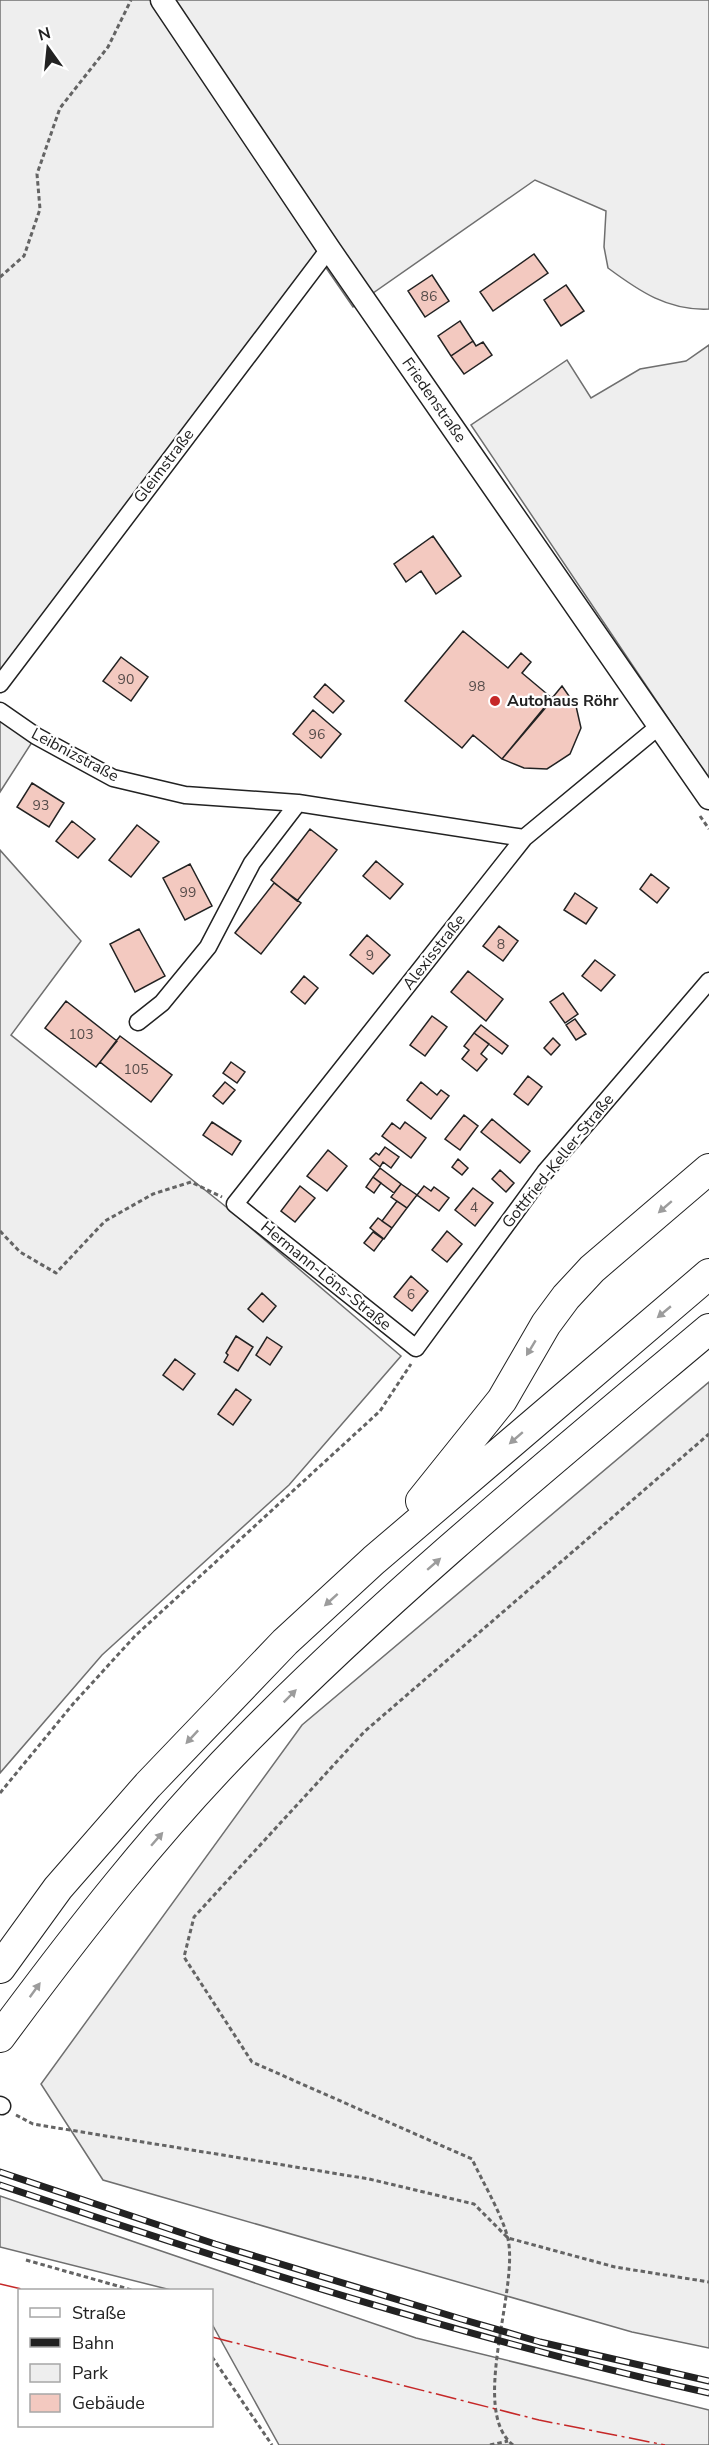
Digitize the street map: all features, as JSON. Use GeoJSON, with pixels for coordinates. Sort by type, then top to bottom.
{"type":"FeatureCollection","features":[{"type":"Feature","properties":{"kind":"highway"},"geometry":{"type":"LineString","coordinates":[[374,1560],[502,1400],[546,1324],[566,1297],[592,1269],[709,1169]]}},
{"type":"Feature","properties":{"kind":"highway"},"geometry":{"type":"LineString","coordinates":[[0,1968],[58,1888],[148,1785],[285,1642],[374,1560],[709,1274]]}},
{"type":"Feature","properties":{"kind":"highway"},"geometry":{"type":"LineString","coordinates":[[0,2037],[52,1966],[120,1882],[255,1731],[389,1603],[709,1329]]}},
{"type":"Feature","properties":{"kind":"main road","name":"Friedenstraße"},"geometry":{"type":"LineString","coordinates":[[162,0],[329,249],[709,798]]}},
{"type":"Feature","properties":{"kind":"street","name":"Gleimstraße"},"geometry":{"type":"LineString","coordinates":[[0,684],[329,249]]}},
{"type":"Feature","properties":{"kind":"street","name":"Leibnizstraße"},"geometry":{"type":"LineString","coordinates":[[0,711],[36,736],[113,778],[185,795],[298,803],[524,838]]}},
{"type":"Feature","properties":{"kind":"street","name":"Alexisstraße"},"geometry":{"type":"LineString","coordinates":[[235,1204],[524,838],[658,727]]}},
{"type":"Feature","properties":{"kind":"street"},"geometry":{"type":"LineString","coordinates":[[138,1022],[162,1003],[208,947],[252,863],[298,803]]}},
{"type":"Feature","properties":{"kind":"street","name":"Gottfried-Keller-Straße"},"geometry":{"type":"LineString","coordinates":[[416,1348],[545,1172],[709,981]]}},
{"type":"Feature","properties":{"kind":"street","name":"Hermann-Löns-Straße"},"geometry":{"type":"LineString","coordinates":[[235,1204],[416,1348]]}},
{"type":"Feature","properties":{"kind":"path"},"geometry":{"type":"LineString","coordinates":[[0,277],[24,256],[40,209],[37,174],[60,108],[108,47],[131,0]]}},
{"type":"Feature","properties":{"kind":"path"},"geometry":{"type":"LineString","coordinates":[[0,1231],[20,1252],[56,1273],[105,1221],[153,1194],[191,1182],[235,1204]]}},
{"type":"Feature","properties":{"kind":"path"},"geometry":{"type":"LineString","coordinates":[[0,1793],[73,1704],[135,1636],[380,1411],[409,1369],[416,1348]]}},
{"type":"Feature","properties":{"kind":"path"},"geometry":{"type":"LineString","coordinates":[[513,2445],[508,2441],[498,2413],[494,2380],[496,2353],[508,2297],[508,2238],[472,2159],[252,2062],[184,1957],[194,1917],[364,1732],[709,1434]]}},
{"type":"Feature","properties":{"kind":"path"},"geometry":{"type":"LineString","coordinates":[[1,2106],[33,2124],[369,2179],[474,2204],[508,2238],[615,2267],[709,2283]]}},
{"type":"Feature","properties":{"kind":"path"},"geometry":{"type":"LineString","coordinates":[[26,2260],[128,2289]]}},
{"type":"Feature","properties":{"kind":"path"},"geometry":{"type":"LineString","coordinates":[[213,2358],[272,2445]]}},
{"type":"Feature","properties":{"kind":"path"},"geometry":{"type":"LineString","coordinates":[[490,2445],[508,2441]]}},
{"type":"Feature","properties":{"kind":"green space"},"geometry":{"type":"Polygon","coordinates":[[[0,0],[709,0],[709,309],[680,307],[667,303],[643,292],[608,268],[604,247],[606,211],[535,180],[353,307],[320,259],[0,684],[0,0]]]}},
{"type":"Feature","properties":{"kind":"green space"},"geometry":{"type":"Polygon","coordinates":[[[709,345],[709,779],[471,425],[567,360],[591,398],[640,369],[686,361],[709,345]]]}},
{"type":"Feature","properties":{"kind":"green space"},"geometry":{"type":"Polygon","coordinates":[[[0,711],[36,736],[0,792],[0,711]]]}},
{"type":"Feature","properties":{"kind":"green space"},"geometry":{"type":"Polygon","coordinates":[[[0,850],[81,941],[11,1035],[225,1206],[401,1356],[289,1485],[102,1655],[0,1773],[0,850]]]}},
{"type":"Feature","properties":{"kind":"green space"},"geometry":{"type":"Polygon","coordinates":[[[709,1382],[709,2348],[632,2332],[103,2180],[41,2084],[302,1725],[709,1382]]]}},
{"type":"Feature","properties":{"kind":"green space"},"geometry":{"type":"Polygon","coordinates":[[[0,2196],[416,2338],[709,2410],[709,2445],[279,2445],[213,2326],[213,2289],[167,2289],[0,2247],[0,2196]]]}},
{"type":"Feature","properties":{"kind":"building"},"geometry":{"type":"Polygon","coordinates":[[[534,254],[548,273],[493,311],[480,292],[534,254]]]}},
{"type":"Feature","properties":{"kind":"building"},"geometry":{"type":"Polygon","coordinates":[[[432,275],[449,301],[425,317],[408,291],[432,275]]]}},
{"type":"Feature","properties":{"kind":"building"},"geometry":{"type":"Polygon","coordinates":[[[566,285],[584,311],[561,326],[544,300],[566,285]]]}},
{"type":"Feature","properties":{"kind":"building"},"geometry":{"type":"Polygon","coordinates":[[[460,321],[473,341],[451,356],[438,336],[460,321]]]}},
{"type":"Feature","properties":{"kind":"building"},"geometry":{"type":"Polygon","coordinates":[[[473,341],[476,346],[483,342],[492,355],[464,374],[451,356],[473,341]]]}},
{"type":"Feature","properties":{"kind":"building"},"geometry":{"type":"Polygon","coordinates":[[[433,536],[461,576],[436,594],[421,571],[406,582],[394,564],[433,536]]]}},
{"type":"Feature","properties":{"kind":"building"},"geometry":{"type":"Polygon","coordinates":[[[463,631],[508,668],[521,653],[531,662],[522,673],[553,699],[502,759],[473,735],[462,748],[405,701],[463,631]]]}},
{"type":"Feature","properties":{"kind":"building"},"geometry":{"type":"Polygon","coordinates":[[[121,657],[148,677],[131,701],[103,681],[121,657]]]}},
{"type":"Feature","properties":{"kind":"building"},"geometry":{"type":"Polygon","coordinates":[[[325,684],[344,701],[333,713],[314,697],[325,684]]]}},
{"type":"Feature","properties":{"kind":"building"},"geometry":{"type":"Polygon","coordinates":[[[562,686],[576,706],[581,728],[570,754],[547,769],[524,768],[502,759],[562,686]]]}},
{"type":"Feature","properties":{"kind":"building"},"geometry":{"type":"Polygon","coordinates":[[[313,710],[341,734],[321,758],[293,734],[313,710]]]}},
{"type":"Feature","properties":{"kind":"building"},"geometry":{"type":"Polygon","coordinates":[[[32,783],[64,803],[49,827],[17,807],[32,783]]]}},
{"type":"Feature","properties":{"kind":"building"},"geometry":{"type":"Polygon","coordinates":[[[72,821],[95,839],[78,858],[56,841],[72,821]]]}},
{"type":"Feature","properties":{"kind":"building"},"geometry":{"type":"Polygon","coordinates":[[[137,825],[159,842],[131,877],[109,860],[137,825]]]}},
{"type":"Feature","properties":{"kind":"building"},"geometry":{"type":"Polygon","coordinates":[[[310,829],[337,850],[297,901],[271,880],[310,829]]]}},
{"type":"Feature","properties":{"kind":"building"},"geometry":{"type":"Polygon","coordinates":[[[376,861],[403,884],[390,899],[363,876],[376,861]]]}},
{"type":"Feature","properties":{"kind":"building"},"geometry":{"type":"Polygon","coordinates":[[[190,864],[212,906],[185,920],[163,878],[190,864]]]}},
{"type":"Feature","properties":{"kind":"building"},"geometry":{"type":"Polygon","coordinates":[[[651,874],[669,888],[657,903],[640,889],[651,874]]]}},
{"type":"Feature","properties":{"kind":"building"},"geometry":{"type":"Polygon","coordinates":[[[274,883],[301,903],[261,954],[235,933],[274,883]]]}},
{"type":"Feature","properties":{"kind":"building"},"geometry":{"type":"Polygon","coordinates":[[[575,893],[597,908],[586,924],[564,910],[575,893]]]}},
{"type":"Feature","properties":{"kind":"building"},"geometry":{"type":"Polygon","coordinates":[[[499,926],[518,941],[503,961],[483,946],[499,926]]]}},
{"type":"Feature","properties":{"kind":"building"},"geometry":{"type":"Polygon","coordinates":[[[139,929],[165,976],[135,992],[110,944],[139,929]]]}},
{"type":"Feature","properties":{"kind":"building"},"geometry":{"type":"Polygon","coordinates":[[[367,935],[390,955],[373,974],[350,955],[367,935]]]}},
{"type":"Feature","properties":{"kind":"building"},"geometry":{"type":"Polygon","coordinates":[[[595,960],[615,975],[601,991],[582,976],[595,960]]]}},
{"type":"Feature","properties":{"kind":"building"},"geometry":{"type":"Polygon","coordinates":[[[468,971],[503,999],[486,1021],[451,992],[468,971]]]}},
{"type":"Feature","properties":{"kind":"building"},"geometry":{"type":"Polygon","coordinates":[[[304,976],[318,988],[305,1004],[291,992],[304,976]]]}},
{"type":"Feature","properties":{"kind":"building"},"geometry":{"type":"Polygon","coordinates":[[[563,993],[578,1014],[565,1023],[550,1002],[563,993]]]}},
{"type":"Feature","properties":{"kind":"building"},"geometry":{"type":"Polygon","coordinates":[[[66,1001],[117,1041],[96,1067],[45,1028],[66,1001]]]}},
{"type":"Feature","properties":{"kind":"building"},"geometry":{"type":"Polygon","coordinates":[[[432,1016],[447,1027],[425,1056],[410,1045],[432,1016]]]}},
{"type":"Feature","properties":{"kind":"building"},"geometry":{"type":"Polygon","coordinates":[[[575,1019],[586,1034],[576,1040],[566,1025],[575,1019]]]}},
{"type":"Feature","properties":{"kind":"building"},"geometry":{"type":"Polygon","coordinates":[[[481,1025],[508,1046],[502,1054],[474,1033],[481,1025]]]}},
{"type":"Feature","properties":{"kind":"building"},"geometry":{"type":"Polygon","coordinates":[[[474,1033],[489,1044],[481,1054],[487,1059],[477,1071],[462,1059],[469,1050],[464,1046],[474,1033]]]}},
{"type":"Feature","properties":{"kind":"building"},"geometry":{"type":"Polygon","coordinates":[[[120,1036],[172,1075],[151,1102],[100,1062],[120,1036]]]}},
{"type":"Feature","properties":{"kind":"building"},"geometry":{"type":"Polygon","coordinates":[[[553,1038],[560,1045],[551,1055],[544,1048],[553,1038]]]}},
{"type":"Feature","properties":{"kind":"building"},"geometry":{"type":"Polygon","coordinates":[[[231,1062],[245,1072],[237,1083],[223,1073],[231,1062]]]}},
{"type":"Feature","properties":{"kind":"building"},"geometry":{"type":"Polygon","coordinates":[[[528,1076],[542,1087],[528,1105],[514,1094],[528,1076]]]}},
{"type":"Feature","properties":{"kind":"building"},"geometry":{"type":"Polygon","coordinates":[[[225,1082],[235,1090],[223,1104],[213,1096],[225,1082]]]}},
{"type":"Feature","properties":{"kind":"building"},"geometry":{"type":"Polygon","coordinates":[[[421,1082],[437,1095],[441,1090],[449,1096],[431,1119],[407,1100],[421,1082]]]}},
{"type":"Feature","properties":{"kind":"building"},"geometry":{"type":"Polygon","coordinates":[[[464,1115],[478,1126],[460,1150],[445,1139],[464,1115]]]}},
{"type":"Feature","properties":{"kind":"building"},"geometry":{"type":"Polygon","coordinates":[[[492,1119],[530,1151],[520,1163],[481,1132],[492,1119]]]}},
{"type":"Feature","properties":{"kind":"building"},"geometry":{"type":"Polygon","coordinates":[[[212,1122],[241,1141],[232,1155],[203,1135],[212,1122]]]}},
{"type":"Feature","properties":{"kind":"building"},"geometry":{"type":"Polygon","coordinates":[[[405,1122],[426,1138],[411,1158],[382,1136],[392,1123],[400,1129],[405,1122]]]}},
{"type":"Feature","properties":{"kind":"building"},"geometry":{"type":"Polygon","coordinates":[[[385,1147],[399,1157],[391,1168],[383,1162],[380,1167],[370,1159],[376,1153],[379,1155],[385,1147]]]}},
{"type":"Feature","properties":{"kind":"building"},"geometry":{"type":"Polygon","coordinates":[[[328,1150],[347,1166],[327,1191],[307,1176],[328,1150]]]}},
{"type":"Feature","properties":{"kind":"building"},"geometry":{"type":"Polygon","coordinates":[[[458,1159],[468,1168],[462,1175],[452,1167],[458,1159]]]}},
{"type":"Feature","properties":{"kind":"building"},"geometry":{"type":"Polygon","coordinates":[[[380,1168],[401,1184],[394,1193],[373,1177],[380,1168]]]}},
{"type":"Feature","properties":{"kind":"building"},"geometry":{"type":"Polygon","coordinates":[[[500,1170],[514,1183],[506,1192],[492,1179],[500,1170]]]}},
{"type":"Feature","properties":{"kind":"building"},"geometry":{"type":"Polygon","coordinates":[[[373,1177],[381,1183],[374,1193],[366,1187],[373,1177]]]}},
{"type":"Feature","properties":{"kind":"building"},"geometry":{"type":"Polygon","coordinates":[[[401,1184],[417,1195],[407,1208],[391,1197],[401,1184]]]}},
{"type":"Feature","properties":{"kind":"building"},"geometry":{"type":"Polygon","coordinates":[[[300,1186],[315,1198],[295,1222],[281,1211],[300,1186]]]}},
{"type":"Feature","properties":{"kind":"building"},"geometry":{"type":"Polygon","coordinates":[[[424,1186],[431,1191],[434,1187],[449,1198],[439,1211],[417,1195],[424,1186]]]}},
{"type":"Feature","properties":{"kind":"building"},"geometry":{"type":"Polygon","coordinates":[[[473,1188],[493,1203],[475,1226],[455,1210],[473,1188]]]}},
{"type":"Feature","properties":{"kind":"building"},"geometry":{"type":"Polygon","coordinates":[[[397,1201],[407,1208],[392,1228],[382,1221],[397,1201]]]}},
{"type":"Feature","properties":{"kind":"building"},"geometry":{"type":"Polygon","coordinates":[[[378,1218],[392,1228],[384,1239],[370,1228],[378,1218]]]}},
{"type":"Feature","properties":{"kind":"building"},"geometry":{"type":"Polygon","coordinates":[[[447,1231],[462,1244],[447,1262],[432,1250],[447,1231]]]}},
{"type":"Feature","properties":{"kind":"building"},"geometry":{"type":"Polygon","coordinates":[[[373,1232],[383,1239],[374,1251],[364,1243],[373,1232]]]}},
{"type":"Feature","properties":{"kind":"building"},"geometry":{"type":"Polygon","coordinates":[[[411,1276],[428,1291],[412,1311],[394,1297],[411,1276]]]}},
{"type":"Feature","properties":{"kind":"building"},"geometry":{"type":"Polygon","coordinates":[[[262,1293],[276,1306],[263,1322],[248,1309],[262,1293]]]}},
{"type":"Feature","properties":{"kind":"building"},"geometry":{"type":"Polygon","coordinates":[[[236,1336],[253,1347],[238,1371],[224,1362],[228,1355],[226,1353],[236,1336]]]}},
{"type":"Feature","properties":{"kind":"building"},"geometry":{"type":"Polygon","coordinates":[[[267,1337],[282,1347],[270,1365],[256,1355],[267,1337]]]}},
{"type":"Feature","properties":{"kind":"building"},"geometry":{"type":"Polygon","coordinates":[[[175,1359],[195,1374],[183,1390],[163,1375],[175,1359]]]}},
{"type":"Feature","properties":{"kind":"building"},"geometry":{"type":"Polygon","coordinates":[[[236,1389],[251,1400],[233,1425],[218,1414],[236,1389]]]}},
{"type":"Feature","properties":{"kind":"railway"},"geometry":{"type":"LineString","coordinates":[[0,2172],[215,2244],[461,2319],[540,2342],[709,2381]]}},
{"type":"Feature","properties":{"kind":"railway"},"geometry":{"type":"LineString","coordinates":[[0,2185],[264,2271],[440,2324],[529,2349],[709,2393]]}},
{"type":"Feature","properties":{"kind":"power"},"geometry":{"type":"LineString","coordinates":[[0,2284],[22,2289]]}},
{"type":"Feature","properties":{"kind":"power"},"geometry":{"type":"LineString","coordinates":[[213,2337],[539,2420],[665,2445]]}},
{"type":"Feature","properties":{"kind":"place","name":"Autohaus Röhr"},"geometry":{"type":"Point","coordinates":[495,701]}}]}
